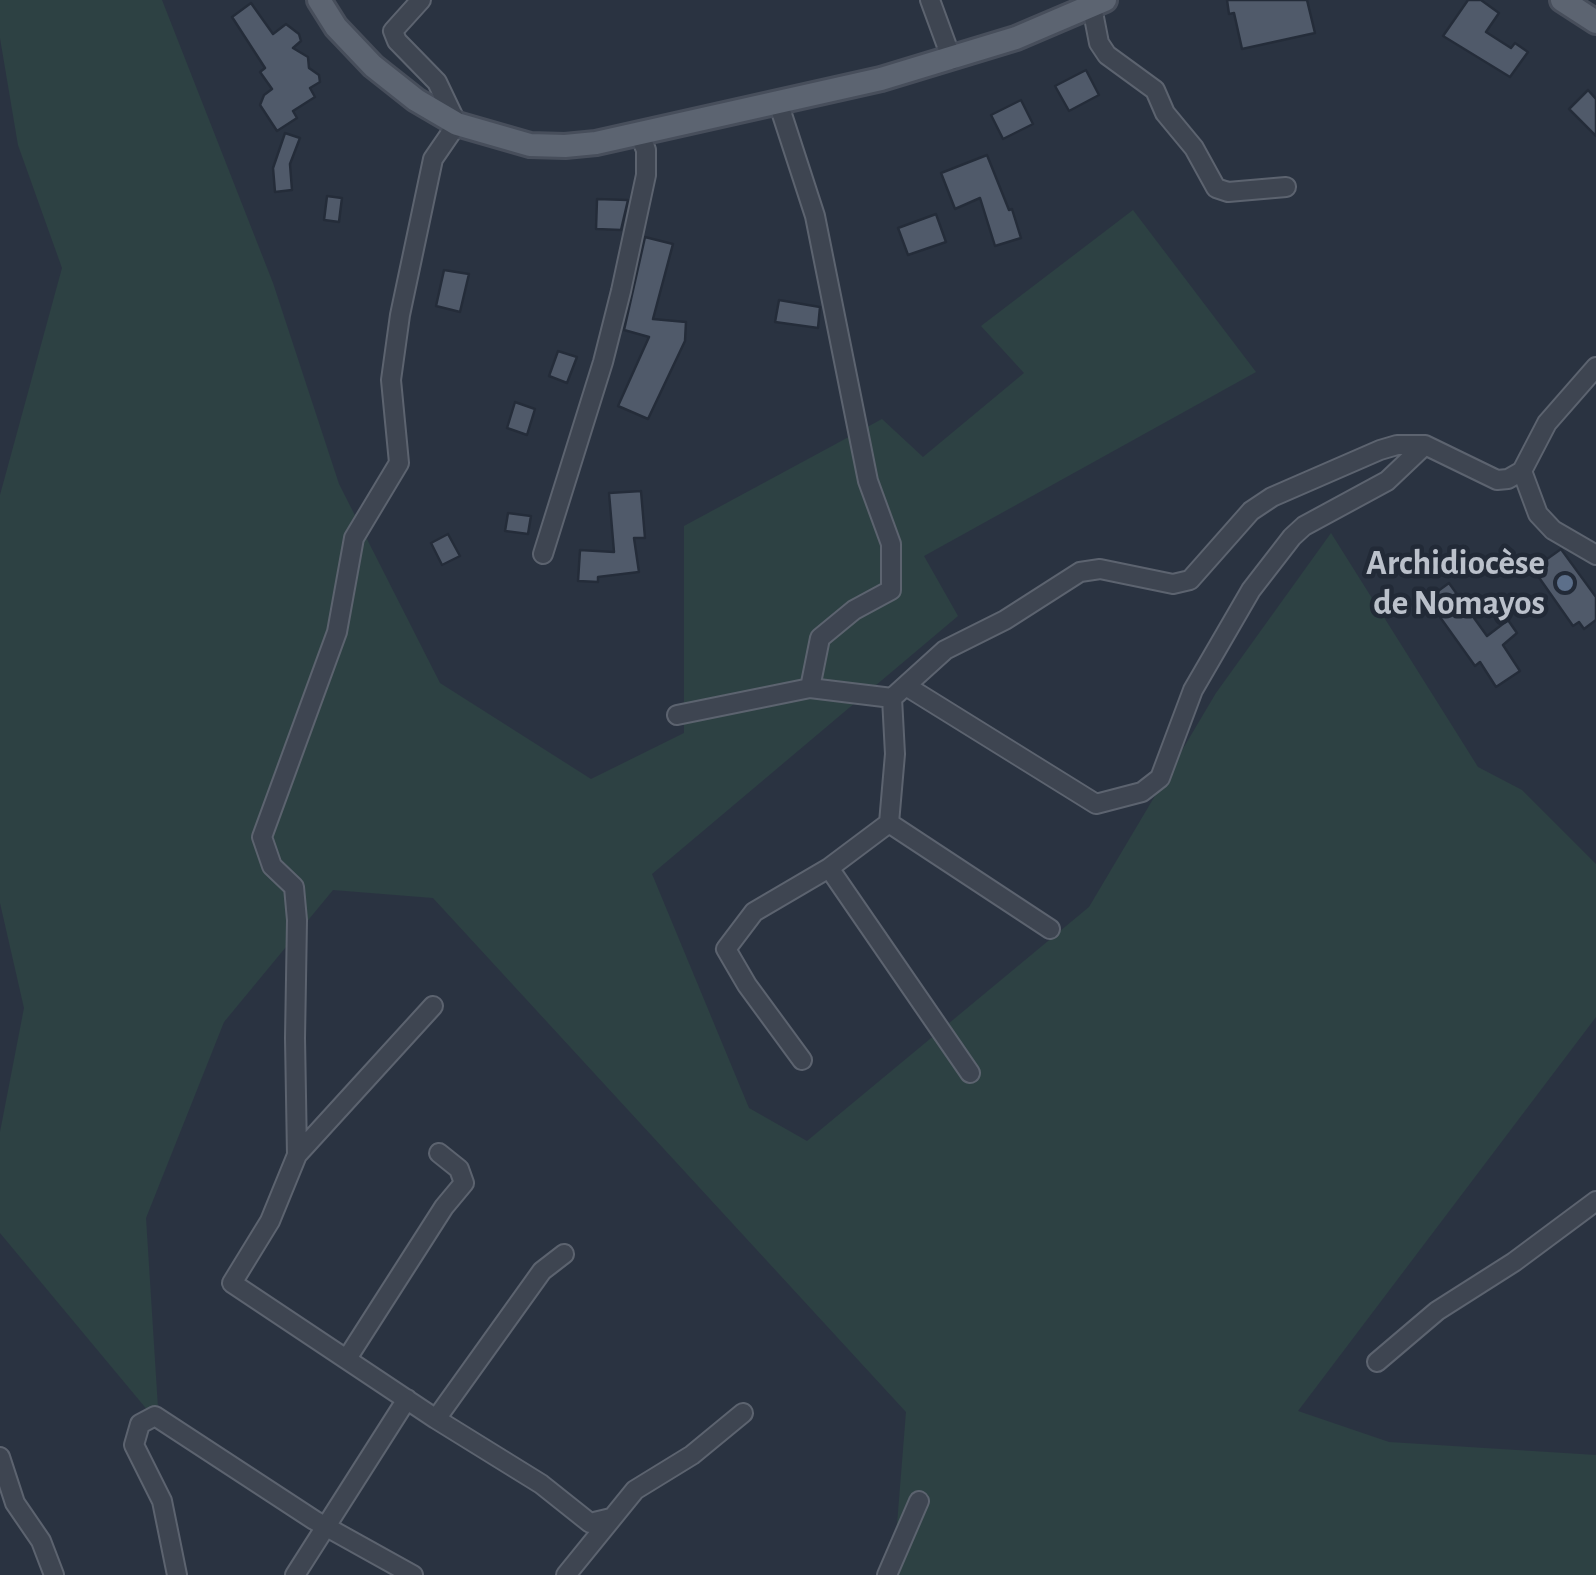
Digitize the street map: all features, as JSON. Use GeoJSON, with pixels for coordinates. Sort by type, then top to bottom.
{"type":"FeatureCollection","features":[{"type":"Feature","properties":{"kind":"main road"},"geometry":{"type":"LineString","coordinates":[[319,0],[336,27],[373,66],[416,100],[457,124],[530,145],[565,146],[639,133],[952,60],[1099,4]]}},
{"type":"Feature","properties":{"kind":"main road"},"geometry":{"type":"LineString","coordinates":[[1562,0],[1596,22]]}},
{"type":"Feature","properties":{"kind":"street"},"geometry":{"type":"LineString","coordinates":[[298,1155],[294,887],[272,866],[262,837],[337,632],[354,538],[399,463],[391,380],[400,315],[433,159],[457,124],[437,82],[396,41],[394,31],[421,0]]}},
{"type":"Feature","properties":{"kind":"street"},"geometry":{"type":"LineString","coordinates":[[930,0],[952,60]]}},
{"type":"Feature","properties":{"kind":"street"},"geometry":{"type":"LineString","coordinates":[[1099,4],[1099,43],[1107,55],[1156,90],[1165,113],[1194,148],[1216,188],[1228,192],[1286,186]]}},
{"type":"Feature","properties":{"kind":"street"},"geometry":{"type":"LineString","coordinates":[[778,102],[815,216],[868,482],[891,544],[891,590],[854,610],[820,638],[810,688]]}},
{"type":"Feature","properties":{"kind":"street"},"geometry":{"type":"LineString","coordinates":[[542,554],[603,362],[620,291],[646,175],[646,150],[639,133]]}},
{"type":"Feature","properties":{"kind":"street"},"geometry":{"type":"LineString","coordinates":[[802,1060],[726,949],[754,912],[830,868],[889,823],[899,692],[946,650],[1005,620],[1080,572],[1100,569],[1172,584],[1190,580],[1251,511],[1272,497],[1380,450],[1424,445],[1497,480],[1508,479],[1522,471],[1548,423],[1596,367]]}},
{"type":"Feature","properties":{"kind":"street"},"geometry":{"type":"LineString","coordinates":[[678,715],[810,688],[899,692],[1096,804],[1142,792],[1160,778],[1193,690],[1252,590],[1292,537],[1304,526],[1388,481],[1424,445]]}},
{"type":"Feature","properties":{"kind":"street"},"geometry":{"type":"LineString","coordinates":[[1522,471],[1538,514],[1553,530],[1596,555]]}},
{"type":"Feature","properties":{"kind":"street"},"geometry":{"type":"LineString","coordinates":[[889,823],[1050,929]]}},
{"type":"Feature","properties":{"kind":"street"},"geometry":{"type":"LineString","coordinates":[[830,868],[970,1073]]}},
{"type":"Feature","properties":{"kind":"street"},"geometry":{"type":"LineString","coordinates":[[433,1006],[298,1155],[270,1221],[232,1283],[541,1484],[590,1523],[611,1518]]}},
{"type":"Feature","properties":{"kind":"street"},"geometry":{"type":"LineString","coordinates":[[348,1357],[464,1182],[460,1169],[440,1153]]}},
{"type":"Feature","properties":{"kind":"street"},"geometry":{"type":"LineString","coordinates":[[1376,1362],[1437,1312],[1514,1262],[1596,1201]]}},
{"type":"Feature","properties":{"kind":"street"},"geometry":{"type":"LineString","coordinates":[[436,1419],[542,1271],[564,1254]]}},
{"type":"Feature","properties":{"kind":"street"},"geometry":{"type":"LineString","coordinates":[[295,1575],[407,1399]]}},
{"type":"Feature","properties":{"kind":"street"},"geometry":{"type":"LineString","coordinates":[[566,1575],[634,1490],[692,1454],[743,1413]]}},
{"type":"Feature","properties":{"kind":"street"},"geometry":{"type":"LineString","coordinates":[[177,1575],[162,1502],[134,1445],[136,1430],[144,1419],[154,1416],[324,1526],[413,1575]]}},
{"type":"Feature","properties":{"kind":"street"},"geometry":{"type":"LineString","coordinates":[[0,1457],[15,1503],[40,1541],[54,1575]]}},
{"type":"Feature","properties":{"kind":"street"},"geometry":{"type":"LineString","coordinates":[[888,1575],[919,1501]]}},
{"type":"Feature","properties":{"kind":"green space"},"geometry":{"type":"Polygon","coordinates":[[[0,0],[162,0],[273,283],[339,484],[440,683],[591,779],[684,733],[684,526],[882,419],[923,457],[1024,373],[981,326],[1133,210],[1256,372],[924,556],[958,616],[652,874],[749,1108],[807,1141],[1089,907],[1216,693],[1331,533],[1478,767],[1522,790],[1596,864],[1596,1017],[1298,1411],[1389,1442],[1596,1455],[1596,1575],[893,1575],[906,1412],[433,898],[333,890],[224,1022],[146,1218],[159,1424],[0,1233],[0,1132],[24,1008],[0,903],[0,495],[62,268],[18,145],[0,38],[0,0]]]}},
{"type":"Feature","properties":{"kind":"building"},"geometry":{"type":"Polygon","coordinates":[[[1227,0],[1307,0],[1315,33],[1242,49],[1227,0]]]}},
{"type":"Feature","properties":{"kind":"building"},"geometry":{"type":"Polygon","coordinates":[[[1468,0],[1481,0],[1499,13],[1486,32],[1511,48],[1515,43],[1528,52],[1510,77],[1443,36],[1468,0]]]}},
{"type":"Feature","properties":{"kind":"building"},"geometry":{"type":"Polygon","coordinates":[[[251,3],[273,34],[286,24],[299,34],[301,41],[293,48],[308,57],[309,68],[319,75],[320,82],[310,88],[315,97],[293,111],[297,118],[277,131],[260,105],[272,89],[260,72],[265,68],[232,17],[251,3]]]}},
{"type":"Feature","properties":{"kind":"building"},"geometry":{"type":"Polygon","coordinates":[[[1086,70],[1099,95],[1069,111],[1055,86],[1086,70]]]}},
{"type":"Feature","properties":{"kind":"building"},"geometry":{"type":"Polygon","coordinates":[[[1588,90],[1596,99],[1596,136],[1569,109],[1588,90]]]}},
{"type":"Feature","properties":{"kind":"building"},"geometry":{"type":"Polygon","coordinates":[[[1021,100],[1033,124],[1003,139],[991,115],[1021,100]]]}},
{"type":"Feature","properties":{"kind":"building"},"geometry":{"type":"Polygon","coordinates":[[[285,133],[300,138],[290,164],[292,190],[275,192],[273,168],[285,133]]]}},
{"type":"Feature","properties":{"kind":"building"},"geometry":{"type":"Polygon","coordinates":[[[987,155],[1021,238],[995,246],[980,198],[955,209],[941,173],[987,155]]]}},
{"type":"Feature","properties":{"kind":"building"},"geometry":{"type":"Polygon","coordinates":[[[327,196],[342,198],[339,222],[324,220],[327,196]]]}},
{"type":"Feature","properties":{"kind":"building"},"geometry":{"type":"Polygon","coordinates":[[[597,199],[628,200],[621,230],[596,229],[597,199]]]}},
{"type":"Feature","properties":{"kind":"building"},"geometry":{"type":"Polygon","coordinates":[[[936,214],[946,242],[908,255],[898,228],[936,214]]]}},
{"type":"Feature","properties":{"kind":"building"},"geometry":{"type":"Polygon","coordinates":[[[645,237],[673,244],[653,319],[686,322],[685,341],[648,419],[618,406],[649,337],[624,330],[645,237]]]}},
{"type":"Feature","properties":{"kind":"building"},"geometry":{"type":"Polygon","coordinates":[[[444,270],[469,274],[460,312],[436,306],[444,270]]]}},
{"type":"Feature","properties":{"kind":"building"},"geometry":{"type":"Polygon","coordinates":[[[779,300],[820,307],[818,328],[775,322],[779,300]]]}},
{"type":"Feature","properties":{"kind":"building"},"geometry":{"type":"Polygon","coordinates":[[[558,351],[577,357],[567,383],[549,376],[558,351]]]}},
{"type":"Feature","properties":{"kind":"building"},"geometry":{"type":"Polygon","coordinates":[[[515,402],[535,409],[527,435],[507,428],[515,402]]]}},
{"type":"Feature","properties":{"kind":"building"},"geometry":{"type":"Polygon","coordinates":[[[641,491],[645,538],[634,538],[639,572],[598,577],[598,582],[578,581],[580,550],[614,552],[609,493],[641,491]]]}},
{"type":"Feature","properties":{"kind":"building"},"geometry":{"type":"Polygon","coordinates":[[[508,513],[531,516],[528,534],[505,531],[508,513]]]}},
{"type":"Feature","properties":{"kind":"building"},"geometry":{"type":"Polygon","coordinates":[[[448,534],[460,556],[442,565],[431,543],[448,534]]]}},
{"type":"Feature","properties":{"kind":"building","name":"Archidiocèse de Nomayos"},"geometry":{"type":"Polygon","coordinates":[[[1561,549],[1596,597],[1596,620],[1584,629],[1579,622],[1573,626],[1533,569],[1561,549]]]}},
{"type":"Feature","properties":{"kind":"building"},"geometry":{"type":"Polygon","coordinates":[[[1449,583],[1487,636],[1508,620],[1517,633],[1503,645],[1520,671],[1496,687],[1480,662],[1475,666],[1427,599],[1449,583]]]}},
{"type":"Feature","properties":{"kind":"place","name":"Archidiocèse de Nomayos"},"geometry":{"type":"Point","coordinates":[1565,583]}}]}
